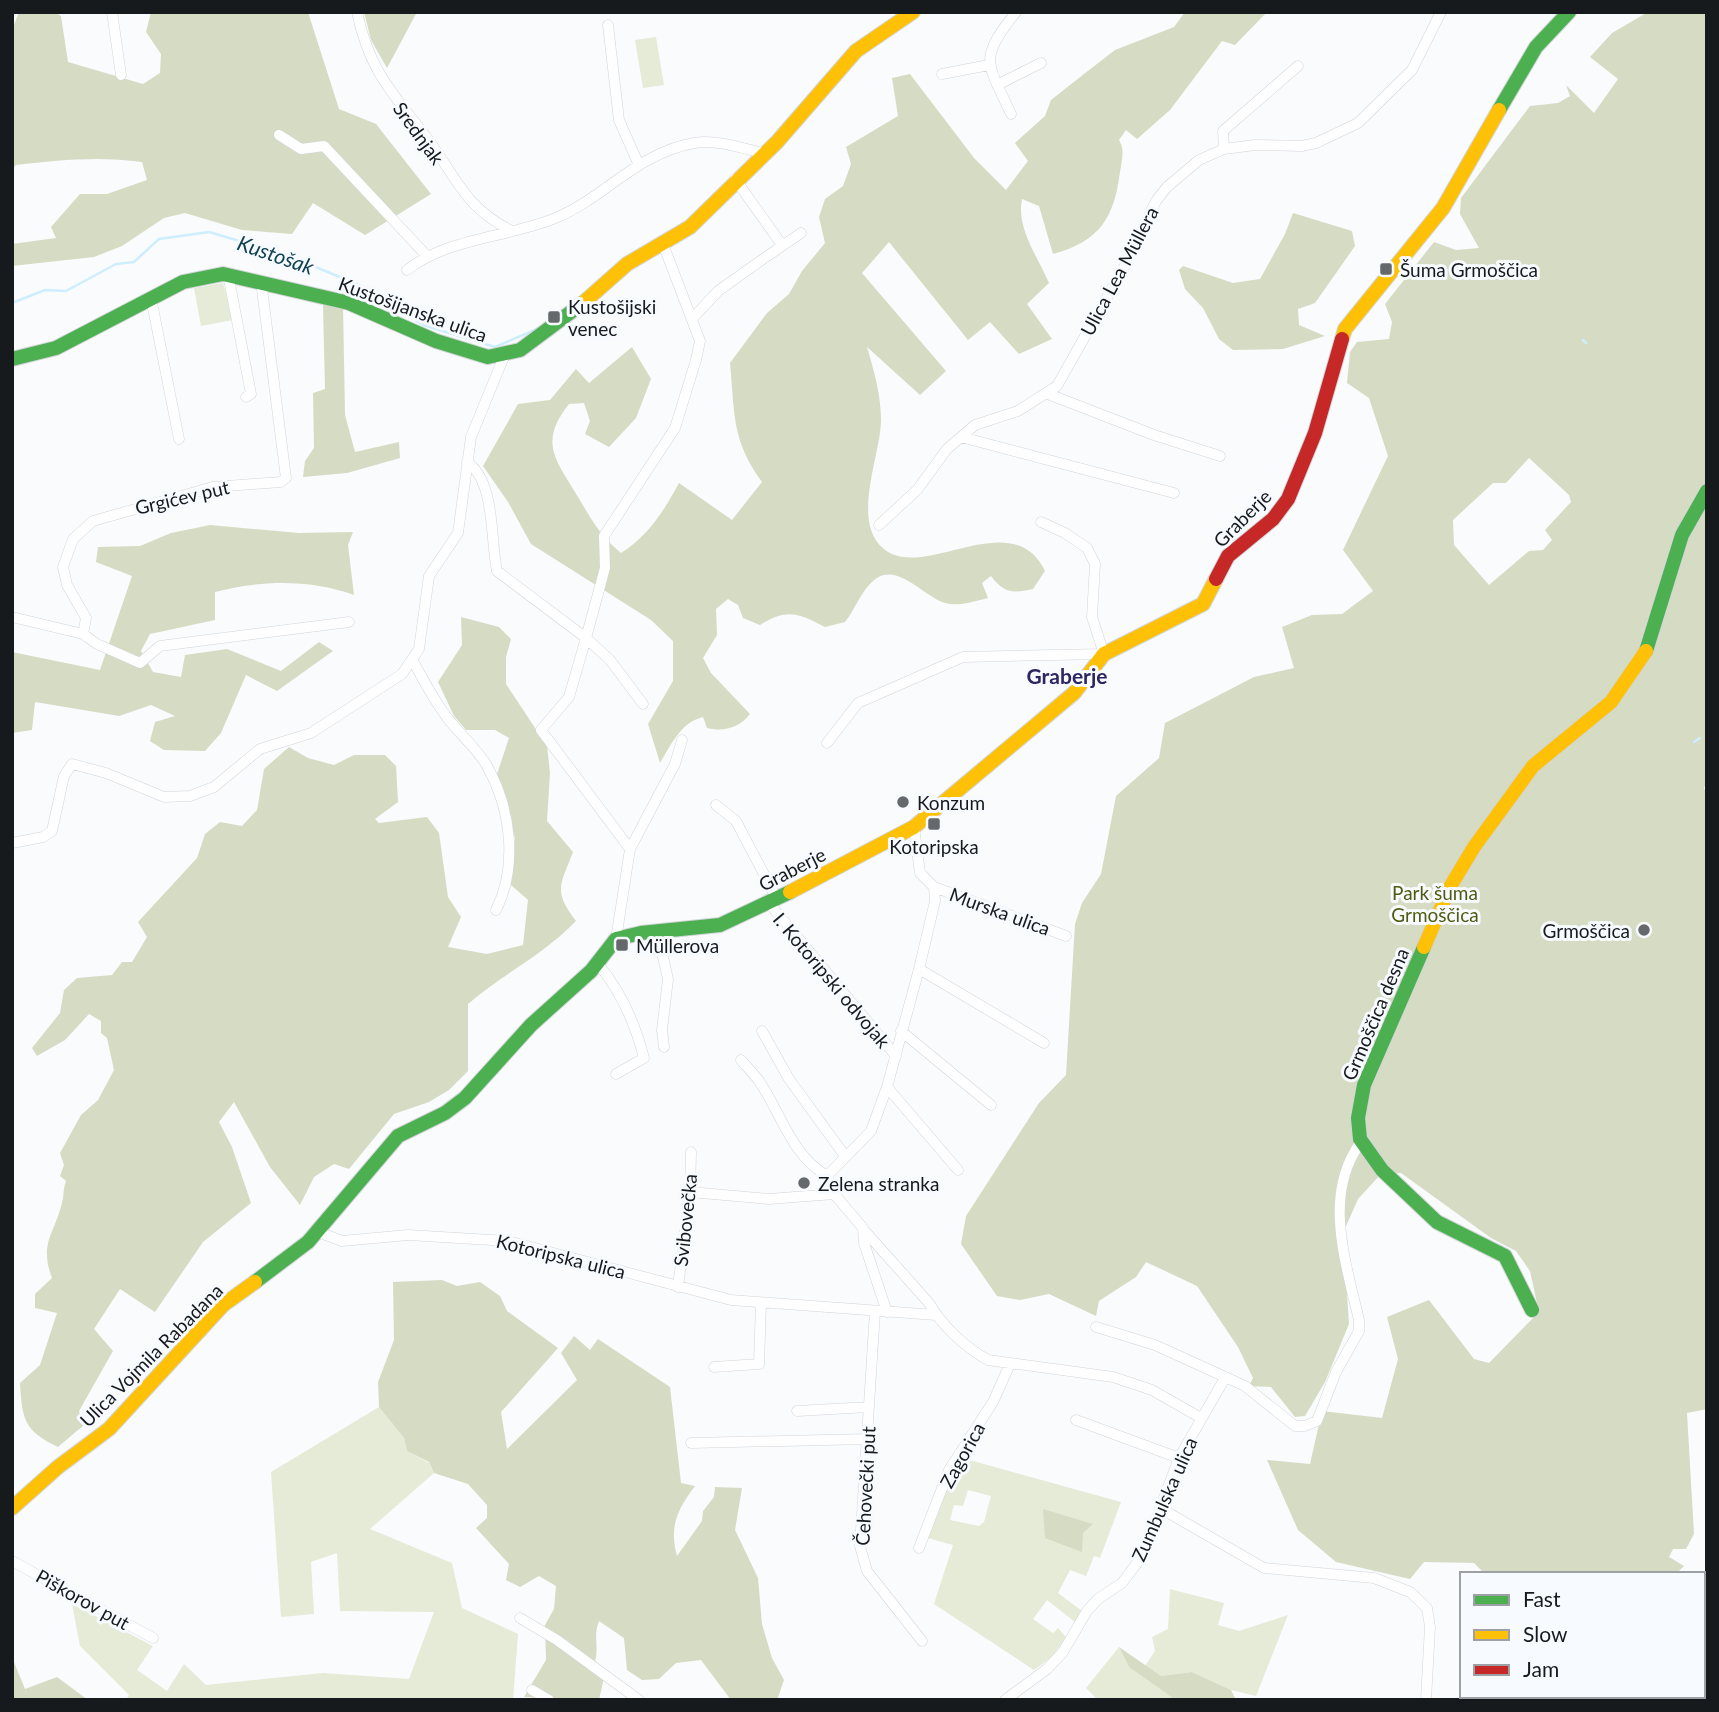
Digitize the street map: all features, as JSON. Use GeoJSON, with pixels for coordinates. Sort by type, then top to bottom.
{"type":"FeatureCollection","features":[{"type":"Feature","properties":{"kind":"street"},"geometry":{"type":"LineString","coordinates":[[112,12],[121,75]]}},
{"type":"Feature","properties":{"kind":"street","name":"Srednjak"},"geometry":{"type":"LineString","coordinates":[[358,12],[364,47],[391,94],[431,143],[466,198],[488,219],[512,231]]}},
{"type":"Feature","properties":{"kind":"street","name":"Kustošijanska ulica"},"geometry":{"type":"LineString","coordinates":[[12,359],[56,348],[195,278],[228,274],[349,303],[436,341],[488,357],[520,350],[551,329],[627,264],[663,244],[703,216],[735,180],[793,125],[856,51],[913,12]]}},
{"type":"Feature","properties":{"kind":"street"},"geometry":{"type":"LineString","coordinates":[[1011,114],[989,65],[990,48],[1016,12]]}},
{"type":"Feature","properties":{"kind":"street","name":"Ulica Lea Müllera"},"geometry":{"type":"LineString","coordinates":[[879,525],[917,490],[947,449],[975,425],[1018,411],[1048,394],[1066,373],[1128,260],[1156,201],[1199,160],[1224,149],[1316,143],[1358,123],[1412,70],[1441,12]]}},
{"type":"Feature","properties":{"kind":"street","name":"Graberje"},"geometry":{"type":"LineString","coordinates":[[616,939],[657,931],[720,925],[773,901],[914,827],[1074,693],[1104,654],[1203,604],[1228,556],[1273,519],[1288,499],[1315,433],[1345,329],[1443,208],[1536,47],[1569,12]]}},
{"type":"Feature","properties":{"kind":"street"},"geometry":{"type":"LineString","coordinates":[[608,25],[619,120],[638,163]]}},
{"type":"Feature","properties":{"kind":"street"},"geometry":{"type":"LineString","coordinates":[[997,85],[1041,63]]}},
{"type":"Feature","properties":{"kind":"street"},"geometry":{"type":"LineString","coordinates":[[942,74],[989,65]]}},
{"type":"Feature","properties":{"kind":"street"},"geometry":{"type":"LineString","coordinates":[[1224,149],[1223,131],[1298,66]]}},
{"type":"Feature","properties":{"kind":"street"},"geometry":{"type":"LineString","coordinates":[[279,135],[300,149],[324,146],[426,255]]}},
{"type":"Feature","properties":{"kind":"street"},"geometry":{"type":"LineString","coordinates":[[407,270],[426,255],[560,216],[638,163],[696,142],[762,153]]}},
{"type":"Feature","properties":{"kind":"street"},"geometry":{"type":"LineString","coordinates":[[735,180],[782,245]]}},
{"type":"Feature","properties":{"kind":"street"},"geometry":{"type":"LineString","coordinates":[[692,319],[718,291],[801,233]]}},
{"type":"Feature","properties":{"kind":"street"},"geometry":{"type":"LineString","coordinates":[[631,849],[541,730],[569,697],[605,568],[604,536],[675,428],[700,341],[663,244]]}},
{"type":"Feature","properties":{"kind":"street"},"geometry":{"type":"LineString","coordinates":[[228,274],[251,394],[246,397]]}},
{"type":"Feature","properties":{"kind":"street","name":"Grgićev put"},"geometry":{"type":"LineString","coordinates":[[83,634],[86,618],[67,585],[63,567],[73,540],[86,526],[104,516],[213,487],[281,482],[286,478],[261,281]]}},
{"type":"Feature","properties":{"kind":"street"},"geometry":{"type":"LineString","coordinates":[[151,298],[179,439]]}},
{"type":"Feature","properties":{"kind":"street"},"geometry":{"type":"LineString","coordinates":[[12,843],[43,837],[52,831],[64,776],[72,764],[106,773],[164,797],[177,798],[207,791],[260,749],[311,733],[402,674],[413,661],[425,628],[429,576],[458,533],[475,424],[505,354]]}},
{"type":"Feature","properties":{"kind":"street"},"geometry":{"type":"LineString","coordinates":[[1048,394],[1154,435],[1220,456]]}},
{"type":"Feature","properties":{"kind":"street"},"geometry":{"type":"LineString","coordinates":[[961,437],[1174,493]]}},
{"type":"Feature","properties":{"kind":"street"},"geometry":{"type":"LineString","coordinates":[[467,462],[477,469],[493,519],[497,571],[586,638],[610,660],[643,704]]}},
{"type":"Feature","properties":{"kind":"street","name":"Grmoščica desna"},"geometry":{"type":"LineString","coordinates":[[1361,1142],[1358,1120],[1364,1085],[1450,887],[1489,825],[1533,766],[1560,741],[1597,715],[1632,676],[1646,652],[1682,536],[1707,491]]}},
{"type":"Feature","properties":{"kind":"street"},"geometry":{"type":"LineString","coordinates":[[827,743],[858,703],[963,657],[1104,654],[1092,617],[1095,564],[1087,548],[1065,533],[1041,522]]}},
{"type":"Feature","properties":{"kind":"street"},"geometry":{"type":"LineString","coordinates":[[12,617],[83,634],[97,644],[140,663],[160,646],[349,622]]}},
{"type":"Feature","properties":{"kind":"street"},"geometry":{"type":"LineString","coordinates":[[413,661],[444,715],[487,765],[501,806],[510,839],[506,889],[496,910]]}},
{"type":"Feature","properties":{"kind":"street"},"geometry":{"type":"LineString","coordinates":[[318,1232],[398,1136],[409,1128],[445,1113],[466,1098],[531,1025],[598,964],[616,939],[631,849],[675,764],[682,740]]}},
{"type":"Feature","properties":{"kind":"street","name":"I. Kotoripski odvojak"},"geometry":{"type":"LineString","coordinates":[[716,806],[736,821],[773,901],[896,1056]]}},
{"type":"Feature","properties":{"kind":"street"},"geometry":{"type":"LineString","coordinates":[[827,1176],[871,1131],[887,1087],[919,969],[934,901],[934,887],[920,873],[914,827]]}},
{"type":"Feature","properties":{"kind":"street","name":"Murska ulica"},"geometry":{"type":"LineString","coordinates":[[934,887],[1066,936]]}},
{"type":"Feature","properties":{"kind":"street"},"geometry":{"type":"LineString","coordinates":[[657,931],[668,979],[662,1030],[664,1047]]}},
{"type":"Feature","properties":{"kind":"street"},"geometry":{"type":"LineString","coordinates":[[598,964],[624,1003],[644,1058],[616,1074]]}},
{"type":"Feature","properties":{"kind":"street"},"geometry":{"type":"LineString","coordinates":[[919,969],[1044,1044]]}},
{"type":"Feature","properties":{"kind":"street"},"geometry":{"type":"LineString","coordinates":[[762,1031],[789,1079],[845,1156]]}},
{"type":"Feature","properties":{"kind":"street"},"geometry":{"type":"LineString","coordinates":[[901,1031],[991,1105]]}},
{"type":"Feature","properties":{"kind":"street"},"geometry":{"type":"LineString","coordinates":[[741,1060],[760,1082],[777,1117],[801,1152],[817,1170],[827,1176],[834,1194],[929,1303],[936,1315],[970,1350],[988,1360],[1113,1377],[1152,1390],[1201,1418]]}},
{"type":"Feature","properties":{"kind":"street"},"geometry":{"type":"LineString","coordinates":[[887,1087],[958,1170]]}},
{"type":"Feature","properties":{"kind":"street"},"geometry":{"type":"LineString","coordinates":[[1096,1327],[1155,1345],[1245,1385],[1295,1426],[1305,1426],[1317,1421],[1336,1372],[1359,1331],[1339,1221],[1349,1158],[1361,1142],[1388,1175],[1438,1223],[1505,1256],[1512,1265],[1523,1298],[1532,1310]]}},
{"type":"Feature","properties":{"kind":"street","name":"Svibovečka"},"geometry":{"type":"LineString","coordinates":[[678,1287],[690,1192],[691,1152]]}},
{"type":"Feature","properties":{"kind":"street"},"geometry":{"type":"LineString","coordinates":[[690,1192],[769,1199],[834,1194]]}},
{"type":"Feature","properties":{"kind":"street"},"geometry":{"type":"LineString","coordinates":[[863,1228],[864,1243],[887,1312]]}},
{"type":"Feature","properties":{"kind":"street","name":"Kotoripska ulica"},"geometry":{"type":"LineString","coordinates":[[318,1232],[342,1241],[408,1235],[508,1241],[732,1300],[936,1315]]}},
{"type":"Feature","properties":{"kind":"street","name":"Ulica Vojmila Rabadana"},"geometry":{"type":"LineString","coordinates":[[12,1508],[58,1467],[109,1429],[223,1305],[318,1232]]}},
{"type":"Feature","properties":{"kind":"street"},"geometry":{"type":"LineString","coordinates":[[713,1367],[759,1364],[761,1303]]}},
{"type":"Feature","properties":{"kind":"street","name":"Čehovečki put"},"geometry":{"type":"LineString","coordinates":[[875,1311],[860,1546],[867,1571],[922,1641]]}},
{"type":"Feature","properties":{"kind":"street","name":"Zagorica"},"geometry":{"type":"LineString","coordinates":[[919,1548],[950,1470],[993,1402],[1010,1364]]}},
{"type":"Feature","properties":{"kind":"street","name":"Zumbulska ulica"},"geometry":{"type":"LineString","coordinates":[[1005,1700],[1047,1669],[1063,1652],[1087,1611],[1098,1599],[1122,1583],[1143,1555],[1179,1458],[1225,1378]]}},
{"type":"Feature","properties":{"kind":"street"},"geometry":{"type":"LineString","coordinates":[[797,1411],[869,1407]]}},
{"type":"Feature","properties":{"kind":"street"},"geometry":{"type":"LineString","coordinates":[[1076,1420],[1179,1458]]}},
{"type":"Feature","properties":{"kind":"street"},"geometry":{"type":"LineString","coordinates":[[691,1443],[867,1440]]}},
{"type":"Feature","properties":{"kind":"street"},"geometry":{"type":"LineString","coordinates":[[1160,1508],[1264,1568],[1374,1578],[1410,1592],[1427,1608],[1426,1700]]}},
{"type":"Feature","properties":{"kind":"street","name":"Piškorov put"},"geometry":{"type":"LineString","coordinates":[[12,1561],[153,1638]]}},
{"type":"Feature","properties":{"kind":"street"},"geometry":{"type":"LineString","coordinates":[[520,1618],[556,1640],[639,1700]]}},
{"type":"Feature","properties":{"kind":"street"},"geometry":{"type":"LineString","coordinates":[[532,1690],[549,1700]]}},
{"type":"Feature","properties":{"kind":"green space"},"geometry":{"type":"Polygon","coordinates":[[[19,12],[54,12],[61,16],[68,62],[143,84],[160,73],[161,54],[146,32],[151,12],[308,12],[339,109],[376,124],[431,194],[365,235],[313,203],[292,234],[242,230],[185,213],[164,218],[122,246],[94,257],[12,266],[12,244],[56,238],[51,227],[80,194],[107,194],[147,180],[142,162],[126,160],[63,160],[16,165],[12,169],[12,30],[19,12]]]}},
{"type":"Feature","properties":{"kind":"green space"},"geometry":{"type":"Polygon","coordinates":[[[364,12],[417,12],[387,68],[371,40],[364,12]]]}},
{"type":"Feature","properties":{"kind":"green space"},"geometry":{"type":"Polygon","coordinates":[[[1185,12],[1267,12],[1235,45],[1222,41],[1170,110],[1137,139],[1126,130],[1119,140],[1122,155],[1114,202],[1109,215],[1093,234],[1069,249],[1053,254],[1039,206],[1022,199],[1025,231],[1049,283],[1027,304],[1052,339],[1019,354],[990,322],[968,340],[889,242],[862,273],[946,371],[920,395],[867,347],[881,411],[880,434],[868,506],[874,537],[884,549],[901,557],[921,557],[990,543],[1012,544],[1030,552],[1045,571],[1033,589],[1010,591],[1000,586],[991,576],[982,583],[988,598],[950,604],[936,599],[907,580],[888,574],[878,577],[869,585],[845,622],[825,627],[792,614],[778,616],[760,625],[743,618],[738,605],[728,599],[716,609],[717,635],[703,658],[711,673],[750,714],[736,726],[725,729],[707,728],[703,717],[695,720],[677,735],[660,763],[648,724],[673,681],[673,641],[651,620],[531,544],[508,502],[483,466],[518,404],[550,400],[576,369],[589,383],[632,347],[651,379],[636,418],[609,447],[585,434],[590,421],[584,403],[569,404],[554,430],[552,441],[557,462],[597,527],[621,553],[639,539],[654,522],[679,483],[732,520],[762,482],[745,452],[736,426],[730,363],[767,313],[789,294],[802,271],[825,243],[819,217],[825,199],[843,186],[851,164],[846,147],[898,116],[892,78],[910,74],[974,158],[1006,190],[1028,161],[1015,143],[1045,116],[1051,100],[1115,50],[1174,27],[1185,12]]]}},
{"type":"Feature","properties":{"kind":"green space","name":"Park šuma Grmoščica"},"geometry":{"type":"Polygon","coordinates":[[[1648,12],[1707,12],[1707,782],[1704,788],[1707,796],[1707,1409],[1687,1413],[1694,1534],[1686,1549],[1673,1549],[1669,1557],[1684,1566],[1678,1572],[1483,1572],[1474,1563],[1424,1562],[1410,1579],[1336,1562],[1298,1530],[1267,1460],[1310,1464],[1322,1411],[1382,1418],[1398,1359],[1387,1317],[1429,1300],[1474,1359],[1489,1363],[1539,1312],[1530,1271],[1516,1251],[1491,1238],[1401,1173],[1381,1174],[1358,1199],[1343,1233],[1349,1324],[1325,1382],[1305,1416],[1295,1417],[1271,1387],[1249,1386],[1253,1378],[1238,1347],[1197,1286],[1146,1262],[1136,1277],[1099,1301],[1096,1316],[1049,1294],[1020,1300],[997,1296],[961,1244],[966,1216],[1039,1103],[1066,1075],[1075,924],[1082,903],[1101,874],[1116,796],[1159,758],[1165,723],[1254,677],[1294,668],[1282,627],[1312,615],[1342,614],[1373,591],[1343,550],[1388,456],[1369,398],[1347,383],[1350,352],[1357,342],[1389,339],[1392,322],[1385,304],[1434,242],[1456,250],[1479,248],[1460,214],[1461,198],[1530,106],[1558,103],[1570,96],[1566,85],[1594,113],[1618,79],[1590,57],[1612,33],[1648,12]],[[1529,458],[1506,483],[1493,483],[1453,520],[1454,545],[1489,585],[1529,551],[1543,550],[1552,540],[1545,530],[1571,502],[1569,495],[1529,458]]]}},
{"type":"Feature","properties":{"kind":"green space"},"geometry":{"type":"Polygon","coordinates":[[[656,37],[664,85],[643,88],[635,40],[656,37]]]}},
{"type":"Feature","properties":{"kind":"green space"},"geometry":{"type":"Polygon","coordinates":[[[1293,213],[1352,231],[1355,246],[1315,303],[1298,309],[1299,325],[1325,336],[1283,349],[1233,350],[1219,339],[1203,308],[1185,289],[1179,270],[1183,266],[1233,283],[1260,279],[1285,234],[1293,213]]]}},
{"type":"Feature","properties":{"kind":"green space"},"geometry":{"type":"Polygon","coordinates":[[[223,283],[233,320],[201,326],[194,288],[223,283]]]}},
{"type":"Feature","properties":{"kind":"green space"},"geometry":{"type":"Polygon","coordinates":[[[323,305],[343,305],[345,415],[355,452],[399,442],[400,458],[347,473],[303,477],[305,461],[314,448],[313,393],[325,389],[323,305]]]}},
{"type":"Feature","properties":{"kind":"green space"},"geometry":{"type":"Polygon","coordinates":[[[210,525],[299,533],[353,532],[348,545],[354,595],[320,586],[285,583],[250,585],[215,592],[215,620],[150,634],[141,651],[153,672],[181,677],[185,655],[227,649],[281,671],[319,642],[333,651],[277,691],[246,675],[221,733],[205,751],[164,750],[150,741],[155,722],[175,716],[151,705],[119,716],[35,702],[32,730],[12,733],[12,652],[100,670],[132,576],[96,562],[98,547],[140,546],[171,533],[210,525]]]}},
{"type":"Feature","properties":{"kind":"green space"},"geometry":{"type":"Polygon","coordinates":[[[461,617],[499,627],[511,639],[506,657],[506,684],[547,746],[550,773],[547,821],[573,852],[561,888],[564,902],[576,921],[550,944],[468,1004],[468,1071],[449,1090],[429,1102],[394,1114],[349,1169],[334,1164],[314,1177],[300,1205],[270,1167],[234,1102],[219,1122],[232,1147],[251,1203],[203,1242],[155,1312],[120,1289],[94,1329],[113,1351],[79,1411],[84,1425],[58,1447],[38,1435],[27,1422],[20,1383],[40,1365],[57,1313],[35,1308],[35,1294],[52,1278],[47,1247],[59,1214],[66,1181],[60,1176],[64,1165],[60,1153],[81,1115],[98,1100],[114,1070],[107,1038],[101,1033],[101,1021],[89,1014],[65,1040],[37,1056],[32,1048],[60,1013],[64,990],[77,978],[112,975],[122,962],[132,962],[147,937],[138,922],[197,858],[205,834],[220,822],[242,826],[257,810],[264,769],[289,747],[308,758],[334,765],[354,755],[385,755],[396,766],[398,802],[375,819],[379,823],[427,817],[439,833],[448,897],[461,917],[448,947],[487,954],[523,945],[528,900],[510,884],[515,838],[497,774],[509,738],[495,730],[466,730],[454,716],[438,682],[462,645],[461,617]]]}},
{"type":"Feature","properties":{"kind":"green space"},"geometry":{"type":"Polygon","coordinates":[[[442,1280],[457,1286],[480,1282],[500,1296],[507,1311],[558,1348],[501,1412],[507,1449],[577,1380],[561,1353],[574,1336],[590,1350],[598,1339],[670,1387],[681,1483],[695,1486],[676,1519],[674,1536],[677,1556],[702,1521],[703,1511],[714,1497],[715,1487],[742,1488],[735,1530],[758,1578],[762,1624],[772,1658],[784,1680],[777,1700],[731,1700],[701,1660],[676,1663],[659,1679],[642,1680],[627,1670],[624,1638],[599,1621],[593,1667],[605,1673],[599,1700],[524,1697],[546,1660],[545,1625],[554,1609],[556,1586],[539,1576],[520,1587],[506,1580],[509,1564],[476,1528],[487,1518],[487,1505],[468,1484],[434,1473],[429,1462],[407,1451],[404,1438],[379,1407],[378,1382],[394,1340],[393,1282],[442,1280]]]}},
{"type":"Feature","properties":{"kind":"green space"},"geometry":{"type":"Polygon","coordinates":[[[379,1407],[404,1438],[407,1451],[429,1463],[434,1473],[370,1529],[452,1563],[462,1608],[518,1634],[513,1700],[126,1700],[129,1695],[80,1646],[72,1604],[153,1646],[137,1670],[167,1691],[184,1664],[206,1685],[323,1673],[409,1679],[434,1612],[340,1611],[337,1553],[311,1562],[314,1614],[281,1617],[271,1472],[379,1407]]]}},
{"type":"Feature","properties":{"kind":"green space"},"geometry":{"type":"Polygon","coordinates":[[[962,1458],[1121,1502],[1100,1558],[1094,1556],[1086,1576],[1070,1570],[1058,1593],[1082,1611],[1075,1622],[1047,1600],[1033,1619],[1053,1633],[1058,1628],[1066,1637],[1052,1657],[1034,1670],[934,1604],[953,1545],[928,1538],[954,1468],[962,1458]],[[968,1490],[963,1506],[954,1505],[950,1520],[979,1526],[984,1522],[991,1496],[968,1490]]]}},
{"type":"Feature","properties":{"kind":"green space"},"geometry":{"type":"Polygon","coordinates":[[[1043,1509],[1093,1524],[1083,1533],[1082,1552],[1045,1538],[1043,1509]]]}},
{"type":"Feature","properties":{"kind":"green space"},"geometry":{"type":"Polygon","coordinates":[[[1170,1589],[1224,1603],[1218,1625],[1239,1631],[1288,1615],[1256,1696],[1231,1690],[1192,1672],[1161,1676],[1145,1666],[1155,1651],[1152,1637],[1168,1629],[1170,1589]]]}},
{"type":"Feature","properties":{"kind":"green space"},"geometry":{"type":"Polygon","coordinates":[[[1119,1647],[1129,1667],[1174,1698],[1098,1700],[1086,1688],[1119,1647]]]}},
{"type":"Feature","properties":{"kind":"green space"},"geometry":{"type":"Polygon","coordinates":[[[1119,1647],[1161,1676],[1192,1672],[1231,1690],[1236,1700],[1171,1700],[1173,1698],[1129,1667],[1119,1647]]]}},
{"type":"Feature","properties":{"kind":"green space"},"geometry":{"type":"Polygon","coordinates":[[[12,1657],[25,1689],[57,1677],[88,1700],[12,1700],[12,1657]]]}},
{"type":"Feature","properties":{"kind":"waterway","name":"Kustošak"},"geometry":{"type":"LineString","coordinates":[[12,303],[45,290],[66,291],[116,264],[134,262],[159,239],[209,232],[287,255],[371,290],[423,325],[495,347],[537,329]]}},
{"type":"Feature","properties":{"kind":"waterway"},"geometry":{"type":"LineString","coordinates":[[1583,340],[1586,343]]}},
{"type":"Feature","properties":{"kind":"waterway"},"geometry":{"type":"LineString","coordinates":[[1694,742],[1700,738]]}},
{"type":"Feature","properties":{"kind":"traffic: fast"},"geometry":{"type":"LineString","coordinates":[[1499,110],[1536,47],[1569,12]]}},
{"type":"Feature","properties":{"kind":"traffic: fast"},"geometry":{"type":"LineString","coordinates":[[12,359],[56,348],[183,282],[223,274],[349,303],[436,341],[488,357],[520,350],[583,303]]}},
{"type":"Feature","properties":{"kind":"traffic: fast"},"geometry":{"type":"LineString","coordinates":[[1646,651],[1682,535],[1707,491]]}},
{"type":"Feature","properties":{"kind":"traffic: fast"},"geometry":{"type":"LineString","coordinates":[[255,1282],[308,1242],[398,1136],[445,1113],[465,1098],[531,1025],[591,971],[616,939],[641,933],[720,925],[790,892]]}},
{"type":"Feature","properties":{"kind":"traffic: fast"},"geometry":{"type":"LineString","coordinates":[[1424,947],[1364,1085],[1358,1118],[1360,1139],[1382,1170],[1437,1222],[1505,1256],[1532,1310]]}},
{"type":"Feature","properties":{"kind":"traffic: slow"},"geometry":{"type":"LineString","coordinates":[[583,303],[627,264],[690,227],[777,142],[856,51],[913,12]]}},
{"type":"Feature","properties":{"kind":"traffic: slow"},"geometry":{"type":"LineString","coordinates":[[1342,339],[1345,329],[1443,208],[1499,110]]}},
{"type":"Feature","properties":{"kind":"traffic: slow"},"geometry":{"type":"LineString","coordinates":[[790,892],[914,827],[1074,693],[1104,654],[1203,604],[1216,579]]}},
{"type":"Feature","properties":{"kind":"traffic: slow"},"geometry":{"type":"LineString","coordinates":[[1424,947],[1450,887],[1474,847],[1533,766],[1611,702],[1646,651]]}},
{"type":"Feature","properties":{"kind":"traffic: slow"},"geometry":{"type":"LineString","coordinates":[[12,1508],[58,1467],[109,1429],[223,1305],[255,1282]]}},
{"type":"Feature","properties":{"kind":"traffic: jam"},"geometry":{"type":"LineString","coordinates":[[1216,579],[1228,556],[1273,519],[1288,499],[1315,433],[1342,339]]}},
{"type":"Feature","properties":{"kind":"place","name":"Šuma Grmoščica"},"geometry":{"type":"Point","coordinates":[1386,269]}},
{"type":"Feature","properties":{"kind":"place","name":"Kustošijski venec"},"geometry":{"type":"Point","coordinates":[554,317]}},
{"type":"Feature","properties":{"kind":"place","name":"Konzum"},"geometry":{"type":"Point","coordinates":[903,802]}},
{"type":"Feature","properties":{"kind":"place","name":"Kotoripska"},"geometry":{"type":"Point","coordinates":[934,824]}},
{"type":"Feature","properties":{"kind":"place","name":"Grmoščica"},"geometry":{"type":"Point","coordinates":[1644,930]}},
{"type":"Feature","properties":{"kind":"place","name":"Müllerova"},"geometry":{"type":"Point","coordinates":[622,945]}},
{"type":"Feature","properties":{"kind":"place","name":"Zelena stranka"},"geometry":{"type":"Point","coordinates":[804,1183]}},
{"type":"Feature","properties":{"kind":"district","name":"Graberje"},"geometry":{"type":"Point","coordinates":[1067,675]}}]}
